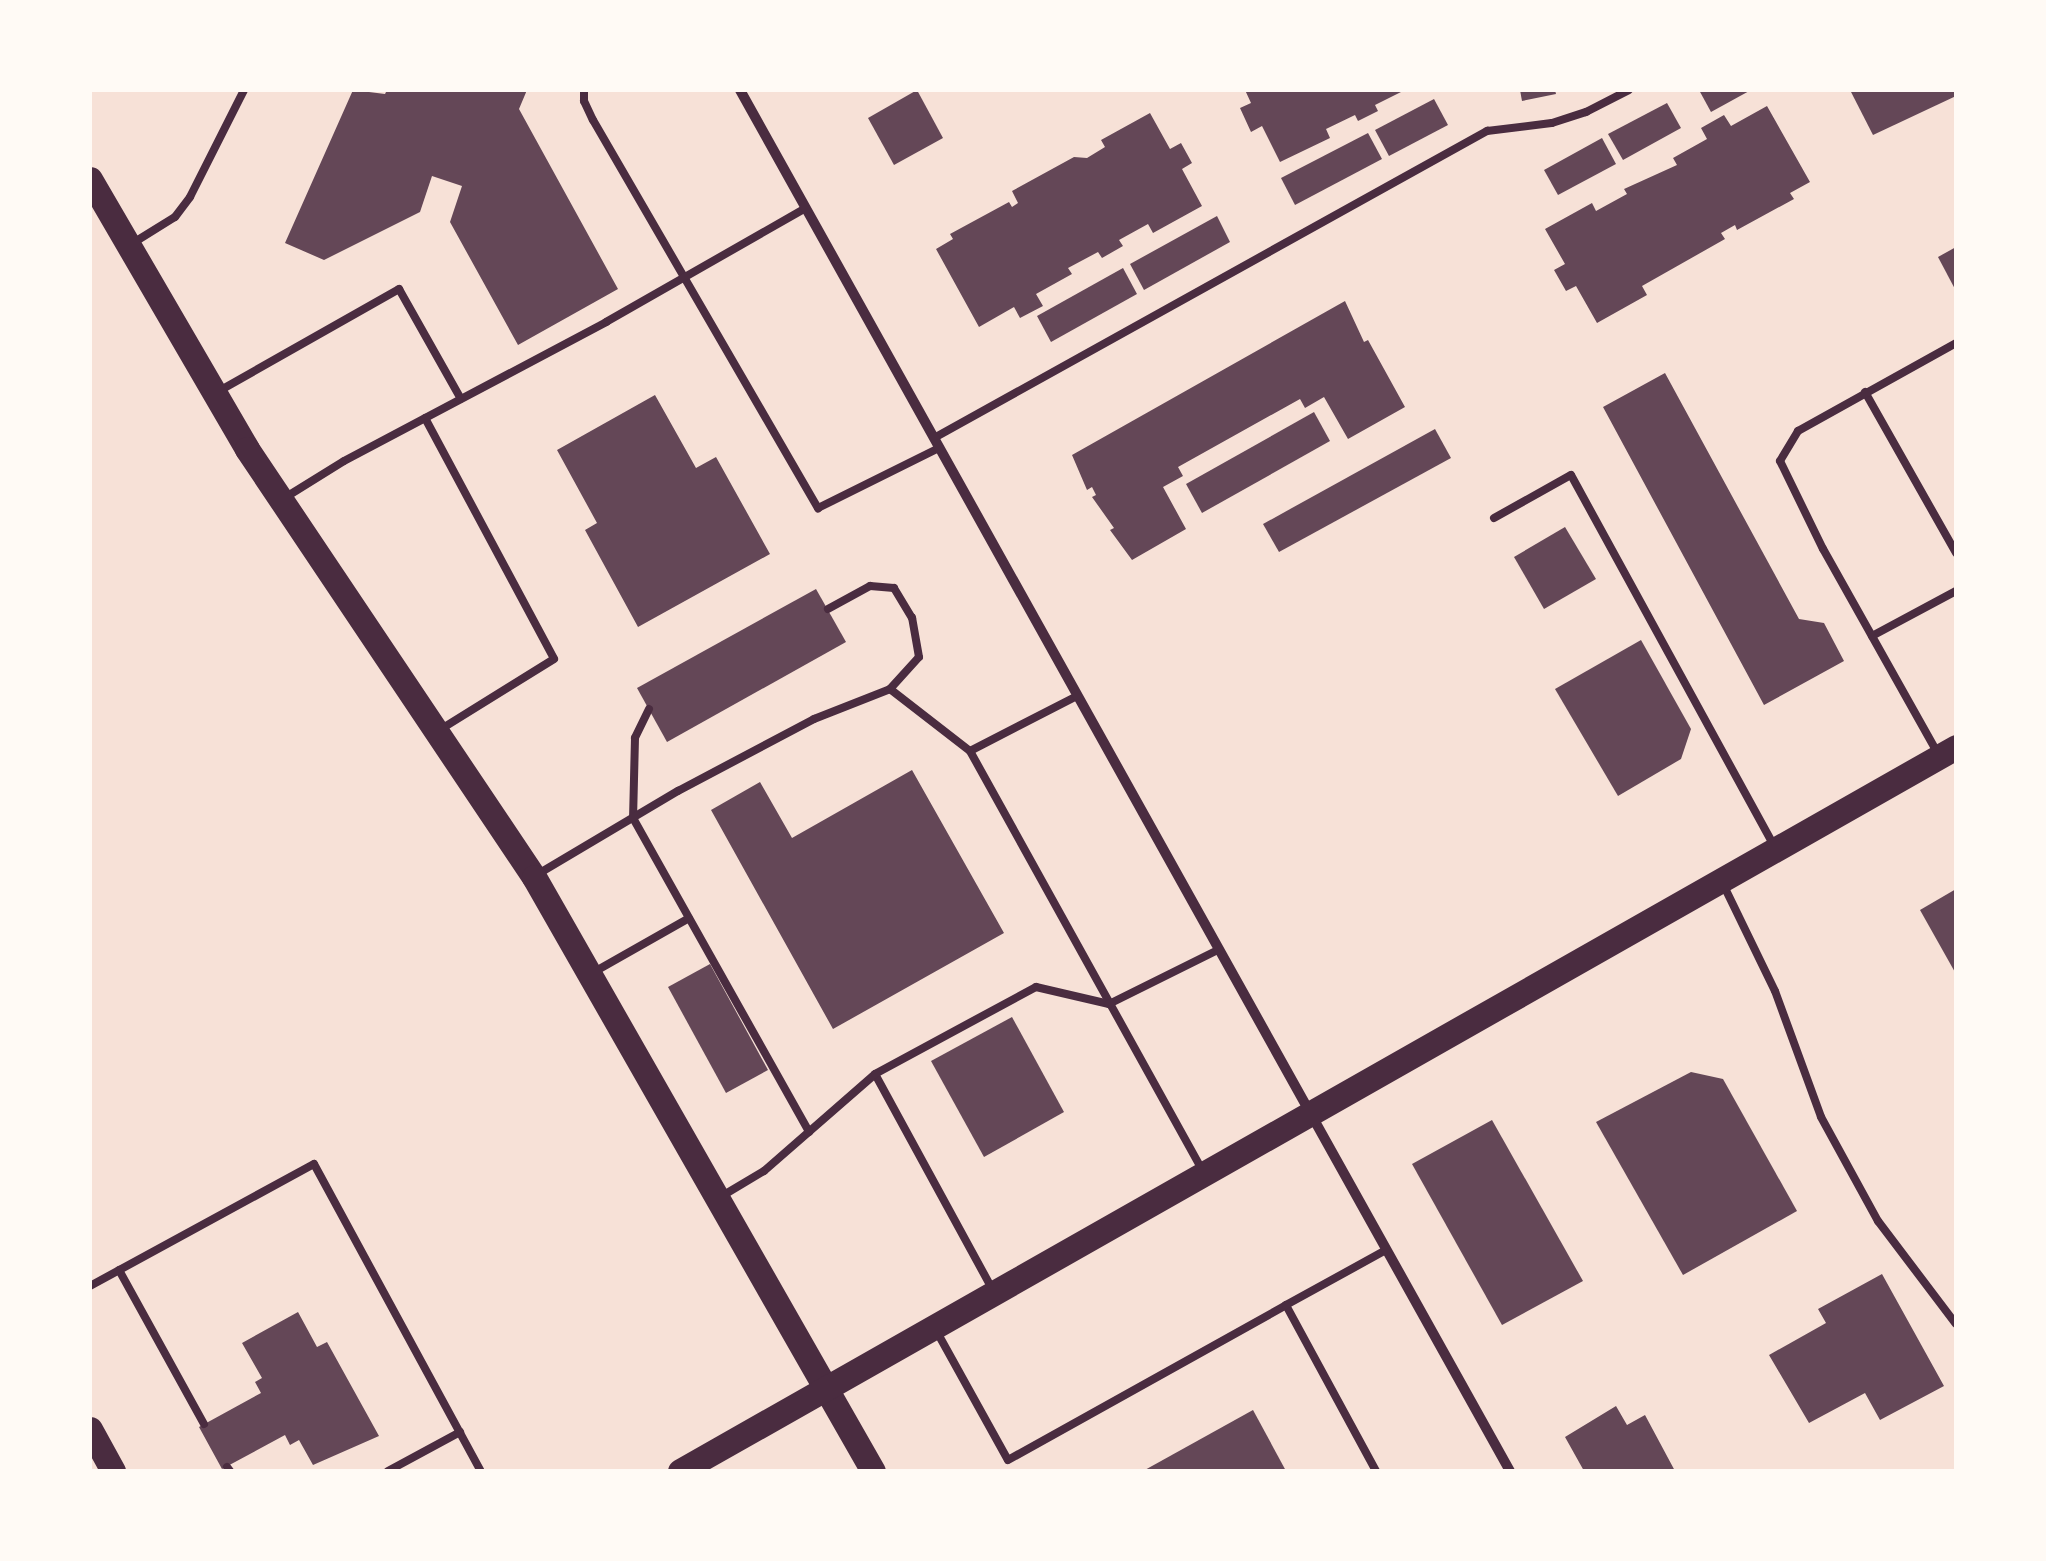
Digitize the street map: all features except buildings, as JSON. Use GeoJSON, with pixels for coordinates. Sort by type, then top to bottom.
{"type":"FeatureCollection","features":[{"type":"Feature","properties":{"kind":"main road"},"geometry":{"type":"LineString","coordinates":[[90,179],[282,500],[534,876],[874,1471]]}},
{"type":"Feature","properties":{"kind":"main road"},"geometry":{"type":"LineString","coordinates":[[680,1471],[1948,752]]}},
{"type":"Feature","properties":{"kind":"main road"},"geometry":{"type":"LineString","coordinates":[[90,1429],[113,1471]]}},
{"type":"Feature","properties":{"kind":"street"},"geometry":{"type":"LineString","coordinates":[[740,90],[1510,1471]]}},
{"type":"Feature","properties":{"kind":"lane"},"geometry":{"type":"LineString","coordinates":[[129,246],[175,217],[190,197],[244,90]]}},
{"type":"Feature","properties":{"kind":"lane"},"geometry":{"type":"LineString","coordinates":[[584,90],[584,101],[593,120],[818,508],[1486,131],[1552,122],[1586,112],[1628,90]]}},
{"type":"Feature","properties":{"kind":"lane"},"geometry":{"type":"LineString","coordinates":[[282,500],[806,208]]}},
{"type":"Feature","properties":{"kind":"lane"},"geometry":{"type":"LineString","coordinates":[[215,393],[399,289],[462,399]]}},
{"type":"Feature","properties":{"kind":"lane"},"geometry":{"type":"LineString","coordinates":[[1948,752],[1872,636],[1780,461],[1798,431],[1956,343]]}},
{"type":"Feature","properties":{"kind":"lane"},"geometry":{"type":"LineString","coordinates":[[1865,392],[1956,553]]}},
{"type":"Feature","properties":{"kind":"lane"},"geometry":{"type":"LineString","coordinates":[[425,418],[554,659],[437,731]]}},
{"type":"Feature","properties":{"kind":"lane"},"geometry":{"type":"LineString","coordinates":[[1494,518],[1571,476],[1776,850]]}},
{"type":"Feature","properties":{"kind":"lane"},"geometry":{"type":"LineString","coordinates":[[534,876],[814,719],[890,689],[919,656],[912,618],[894,588],[870,586],[828,610]]}},
{"type":"Feature","properties":{"kind":"lane"},"geometry":{"type":"LineString","coordinates":[[1872,636],[1956,591]]}},
{"type":"Feature","properties":{"kind":"lane"},"geometry":{"type":"LineString","coordinates":[[890,689],[970,751],[1205,1174]]}},
{"type":"Feature","properties":{"kind":"lane"},"geometry":{"type":"LineString","coordinates":[[970,751],[1077,696]]}},
{"type":"Feature","properties":{"kind":"lane"},"geometry":{"type":"LineString","coordinates":[[649,710],[635,738],[633,818],[809,1132]]}},
{"type":"Feature","properties":{"kind":"lane"},"geometry":{"type":"LineString","coordinates":[[1722,880],[1775,991],[1821,1117],[1878,1221],[1956,1324]]}},
{"type":"Feature","properties":{"kind":"lane"},"geometry":{"type":"LineString","coordinates":[[590,975],[689,918]]}},
{"type":"Feature","properties":{"kind":"lane"},"geometry":{"type":"LineString","coordinates":[[718,1198],[764,1171],[875,1074],[1036,988],[1109,1004],[1218,950]]}},
{"type":"Feature","properties":{"kind":"lane"},"geometry":{"type":"LineString","coordinates":[[875,1074],[994,1293]]}},
{"type":"Feature","properties":{"kind":"lane"},"geometry":{"type":"LineString","coordinates":[[90,1286],[314,1164],[481,1471]]}},
{"type":"Feature","properties":{"kind":"lane"},"geometry":{"type":"LineString","coordinates":[[1008,1460],[1386,1250]]}},
{"type":"Feature","properties":{"kind":"lane"},"geometry":{"type":"LineString","coordinates":[[119,1270],[204,1424]]}},
{"type":"Feature","properties":{"kind":"lane"},"geometry":{"type":"LineString","coordinates":[[1286,1304],[1376,1471]]}},
{"type":"Feature","properties":{"kind":"lane"},"geometry":{"type":"LineString","coordinates":[[934,1327],[1014,1471]]}},
{"type":"Feature","properties":{"kind":"lane"},"geometry":{"type":"LineString","coordinates":[[388,1471],[460,1432]]}}]}
